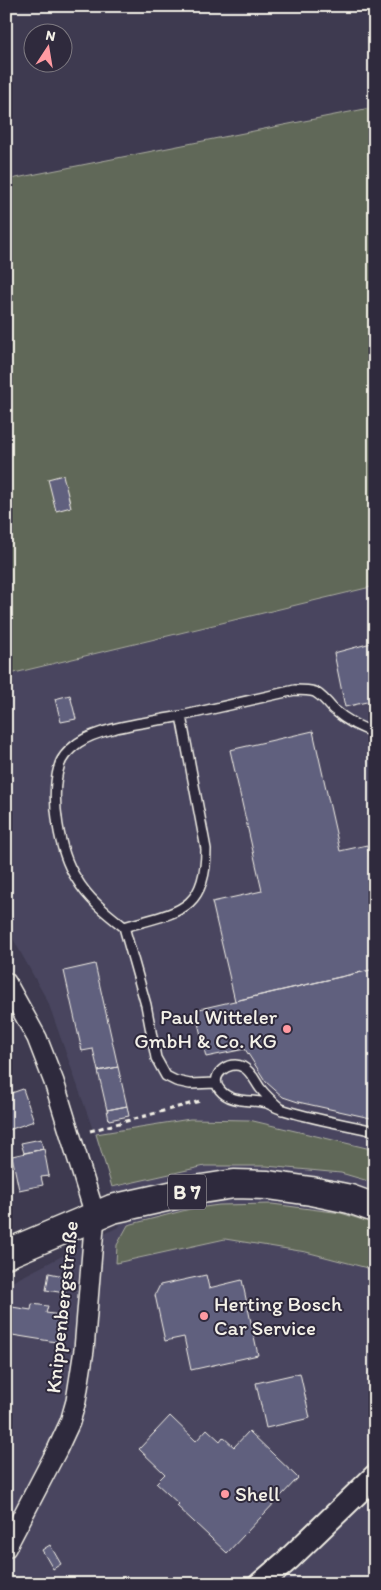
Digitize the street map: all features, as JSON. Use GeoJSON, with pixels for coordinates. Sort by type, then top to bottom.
{"type":"FeatureCollection","features":[{"type":"Feature","properties":{"kind":"main road","name":"B 7"},"geometry":{"type":"LineString","coordinates":[[6,1254],[95,1215],[140,1201],[234,1184],[268,1185],[311,1191],[350,1199],[375,1208]]}},
{"type":"Feature","properties":{"kind":"street","name":"Knippenbergstraße"},"geometry":{"type":"LineString","coordinates":[[6,982],[36,1038],[54,1082],[95,1215],[84,1350],[76,1401],[70,1422],[57,1450],[6,1548]]}},
{"type":"Feature","properties":{"kind":"street"},"geometry":{"type":"LineString","coordinates":[[260,1584],[289,1559],[375,1476]]}},
{"type":"Feature","properties":{"kind":"lane"},"geometry":{"type":"LineString","coordinates":[[216,1083],[190,1084],[176,1081],[166,1076],[156,1058],[146,1004],[124,927],[92,900],[68,866],[60,833],[56,803],[56,783],[59,765],[68,752],[91,735],[295,690],[315,692],[350,723],[375,732]]}},
{"type":"Feature","properties":{"kind":"lane"},"geometry":{"type":"LineString","coordinates":[[124,927],[171,914],[184,908],[201,887],[206,863],[206,849],[181,716]]}},
{"type":"Feature","properties":{"kind":"lane"},"geometry":{"type":"LineString","coordinates":[[282,1110],[269,1098],[248,1070],[242,1066],[229,1066],[218,1075],[216,1083],[223,1094],[235,1099],[266,1103],[282,1110],[375,1131]]}},
{"type":"Feature","properties":{"kind":"path"},"geometry":{"type":"LineString","coordinates":[[70,1137],[223,1094]]}},
{"type":"Feature","properties":{"kind":"shaded area"},"geometry":{"type":"Polygon","coordinates":[[[375,586],[375,1584],[6,1584],[6,1285],[120,1226],[105,1164],[48,1002],[6,926],[6,675],[375,586]]]}},
{"type":"Feature","properties":{"kind":"green space"},"geometry":{"type":"Polygon","coordinates":[[[375,107],[375,586],[6,675],[6,180],[375,107]]]}},
{"type":"Feature","properties":{"kind":"green space"},"geometry":{"type":"Polygon","coordinates":[[[190,1119],[249,1120],[375,1150],[375,1183],[341,1173],[266,1166],[205,1166],[112,1187],[96,1134],[190,1119]]]}},
{"type":"Feature","properties":{"kind":"green space"},"geometry":{"type":"Polygon","coordinates":[[[272,1204],[341,1213],[375,1224],[375,1270],[306,1252],[225,1239],[116,1263],[117,1245],[128,1225],[190,1209],[219,1205],[272,1204]]]}},
{"type":"Feature","properties":{"kind":"building"},"geometry":{"type":"Polygon","coordinates":[[[63,475],[71,507],[56,511],[48,479],[63,475]]]}},
{"type":"Feature","properties":{"kind":"building"},"geometry":{"type":"Polygon","coordinates":[[[375,642],[375,700],[345,707],[334,653],[375,642]]]}},
{"type":"Feature","properties":{"kind":"building"},"geometry":{"type":"Polygon","coordinates":[[[70,695],[76,719],[61,722],[55,699],[70,695]]]}},
{"type":"Feature","properties":{"kind":"building"},"geometry":{"type":"Polygon","coordinates":[[[313,731],[340,851],[367,845],[375,880],[375,902],[370,903],[375,922],[375,969],[235,1001],[212,902],[262,891],[230,750],[313,731]]]}},
{"type":"Feature","properties":{"kind":"building"},"geometry":{"type":"Polygon","coordinates":[[[95,964],[118,1067],[98,1071],[93,1049],[82,1051],[64,971],[95,964]]]}},
{"type":"Feature","properties":{"kind":"building","name":"Paul Witteler GmbH & Co. KG"},"geometry":{"type":"Polygon","coordinates":[[[375,969],[375,1119],[283,1097],[266,1082],[245,1049],[206,1057],[195,1010],[375,969]]]}},
{"type":"Feature","properties":{"kind":"building"},"geometry":{"type":"Polygon","coordinates":[[[118,1067],[127,1106],[107,1110],[98,1071],[118,1067]]]}},
{"type":"Feature","properties":{"kind":"building"},"geometry":{"type":"Polygon","coordinates":[[[23,1089],[34,1121],[6,1131],[6,1095],[23,1089]]]}},
{"type":"Feature","properties":{"kind":"building"},"geometry":{"type":"Polygon","coordinates":[[[127,1106],[129,1116],[109,1120],[107,1110],[127,1106]]]}},
{"type":"Feature","properties":{"kind":"building"},"geometry":{"type":"Polygon","coordinates":[[[41,1139],[43,1149],[24,1153],[21,1143],[41,1139]]]}},
{"type":"Feature","properties":{"kind":"building"},"geometry":{"type":"Polygon","coordinates":[[[44,1149],[49,1176],[41,1177],[43,1185],[19,1190],[12,1156],[44,1149]]]}},
{"type":"Feature","properties":{"kind":"building"},"geometry":{"type":"Polygon","coordinates":[[[49,1273],[68,1277],[65,1293],[46,1290],[49,1273]]]}},
{"type":"Feature","properties":{"kind":"building","name":"Herting Bosch Car Service"},"geometry":{"type":"Polygon","coordinates":[[[206,1275],[209,1288],[242,1280],[258,1355],[191,1370],[184,1337],[165,1341],[155,1295],[160,1285],[206,1275]]]}},
{"type":"Feature","properties":{"kind":"building"},"geometry":{"type":"Polygon","coordinates":[[[32,1304],[48,1306],[46,1313],[61,1315],[56,1342],[6,1334],[6,1306],[31,1310],[32,1304]]]}},
{"type":"Feature","properties":{"kind":"building"},"geometry":{"type":"Polygon","coordinates":[[[300,1373],[310,1418],[266,1428],[256,1383],[300,1373]]]}},
{"type":"Feature","properties":{"kind":"building","name":"Shell"},"geometry":{"type":"Polygon","coordinates":[[[170,1416],[196,1441],[207,1429],[220,1441],[223,1437],[234,1447],[249,1431],[298,1478],[227,1553],[177,1506],[179,1504],[156,1483],[165,1474],[139,1449],[170,1416]]]}},
{"type":"Feature","properties":{"kind":"building"},"geometry":{"type":"Polygon","coordinates":[[[50,1545],[61,1564],[53,1569],[42,1550],[50,1545]]]}},
{"type":"Feature","properties":{"kind":"place","name":"Paul Witteler GmbH & Co. KG"},"geometry":{"type":"Point","coordinates":[287,1029]}},
{"type":"Feature","properties":{"kind":"place","name":"Herting Bosch Car Service"},"geometry":{"type":"Point","coordinates":[204,1316]}},
{"type":"Feature","properties":{"kind":"place","name":"Shell"},"geometry":{"type":"Point","coordinates":[225,1494]}}]}
